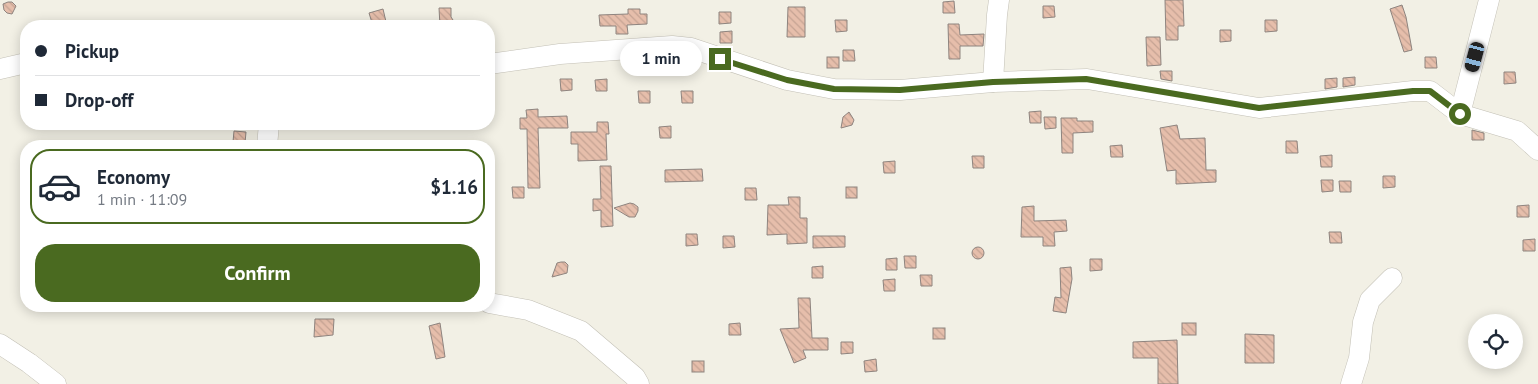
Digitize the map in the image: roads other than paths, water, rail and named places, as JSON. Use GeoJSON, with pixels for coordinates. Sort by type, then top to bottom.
{"type":"FeatureCollection","features":[{"type":"Feature","properties":{"kind":"street"},"geometry":{"type":"LineString","coordinates":[[993,82],[999,0]]}},
{"type":"Feature","properties":{"kind":"street"},"geometry":{"type":"LineString","coordinates":[[1460,114],[1490,0]]}},
{"type":"Feature","properties":{"kind":"street"},"geometry":{"type":"LineString","coordinates":[[495,63],[560,54],[672,46],[691,48],[787,80],[834,89],[900,90],[993,82],[1086,79],[1259,108],[1413,91],[1430,91],[1460,114],[1517,131],[1538,150]]}},
{"type":"Feature","properties":{"kind":"street"},"geometry":{"type":"LineString","coordinates":[[0,69],[20,65]]}},
{"type":"Feature","properties":{"kind":"street"},"geometry":{"type":"LineString","coordinates":[[1351,384],[1358,358],[1363,322],[1370,300],[1392,278]]}},
{"type":"Feature","properties":{"kind":"street"},"geometry":{"type":"LineString","coordinates":[[495,304],[528,310],[581,331],[635,377],[639,384]]}},
{"type":"Feature","properties":{"kind":"street"},"geometry":{"type":"LineString","coordinates":[[0,344],[56,384]]}}]}
